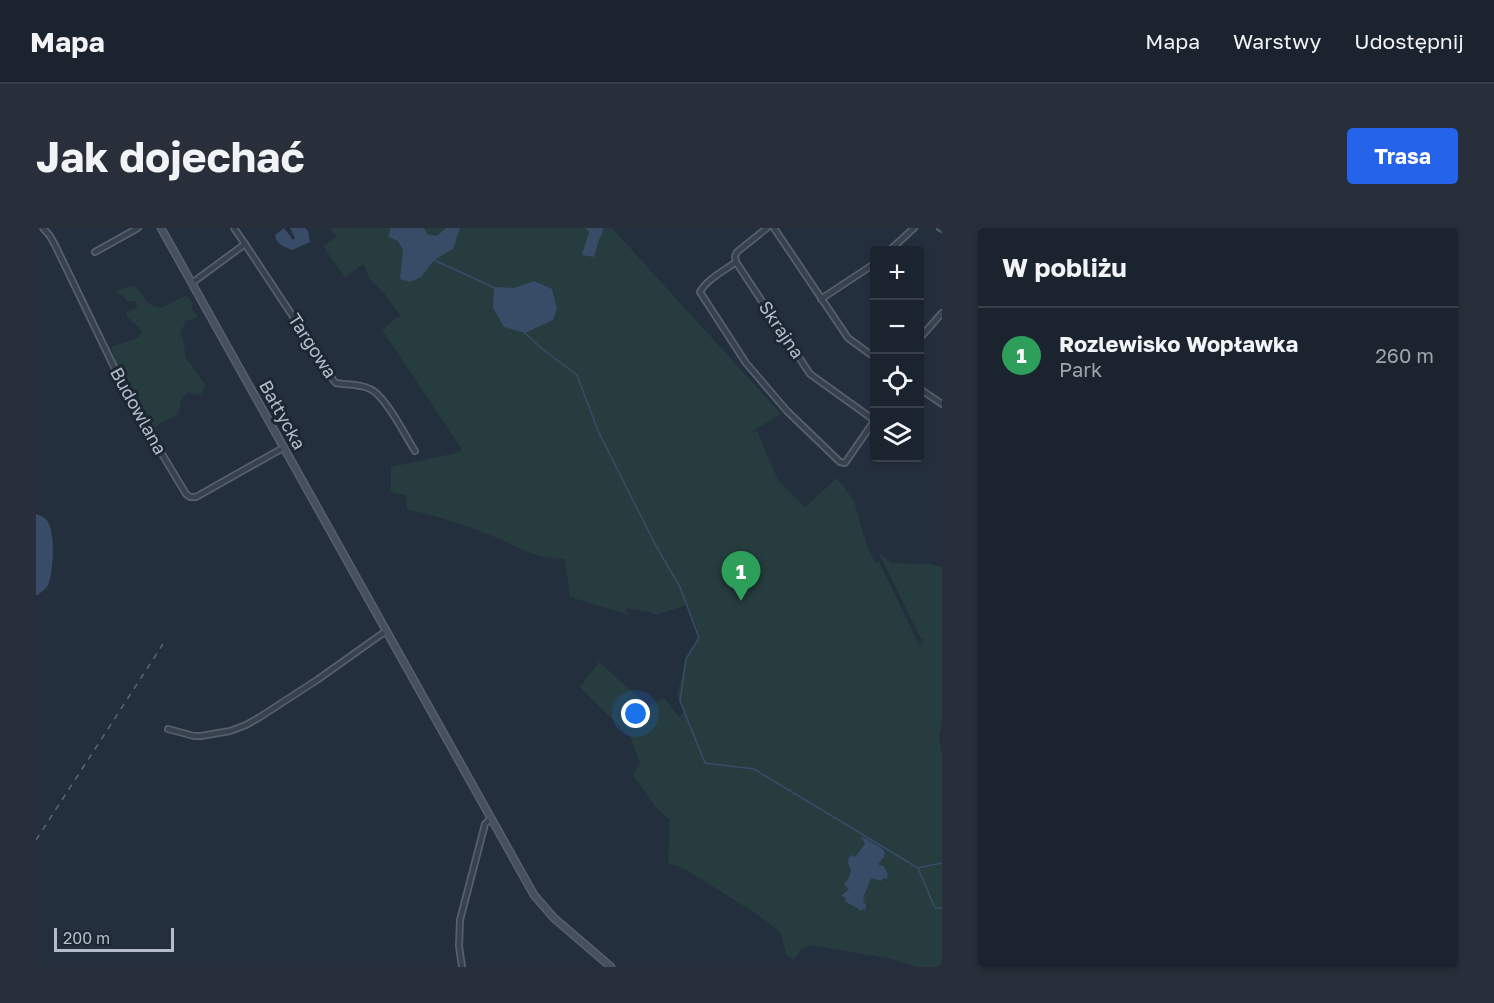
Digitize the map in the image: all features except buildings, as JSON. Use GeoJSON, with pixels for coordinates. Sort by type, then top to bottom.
{"type":"FeatureCollection","features":[{"type":"Feature","properties":{"kind":"main road","name":"Bałtycka"},"geometry":{"type":"LineString","coordinates":[[161,228],[529,888],[561,925],[611,967]]}},
{"type":"Feature","properties":{"kind":"street","name":"Budowlana"},"geometry":{"type":"LineString","coordinates":[[43,228],[55,245],[132,404],[186,495],[195,496],[283,448]]}},
{"type":"Feature","properties":{"kind":"street"},"geometry":{"type":"LineString","coordinates":[[94,252],[138,228]]}},
{"type":"Feature","properties":{"kind":"street","name":"Targowa"},"geometry":{"type":"LineString","coordinates":[[234,228],[334,381],[369,388],[376,392],[415,451]]}},
{"type":"Feature","properties":{"kind":"street"},"geometry":{"type":"LineString","coordinates":[[767,228],[738,252],[735,256],[736,262],[700,292],[746,363],[787,411],[840,462],[845,463],[870,426]]}},
{"type":"Feature","properties":{"kind":"street"},"geometry":{"type":"LineString","coordinates":[[774,228],[850,339],[870,354]]}},
{"type":"Feature","properties":{"kind":"street"},"geometry":{"type":"LineString","coordinates":[[894,246],[914,228]]}},
{"type":"Feature","properties":{"kind":"street"},"geometry":{"type":"LineString","coordinates":[[192,284],[245,244]]}},
{"type":"Feature","properties":{"kind":"street","name":"Skrajna"},"geometry":{"type":"LineString","coordinates":[[736,262],[810,374],[870,417]]}},
{"type":"Feature","properties":{"kind":"street"},"geometry":{"type":"LineString","coordinates":[[821,299],[870,267]]}},
{"type":"Feature","properties":{"kind":"street"},"geometry":{"type":"LineString","coordinates":[[924,333],[942,313]]}},
{"type":"Feature","properties":{"kind":"street"},"geometry":{"type":"LineString","coordinates":[[924,392],[942,404]]}},
{"type":"Feature","properties":{"kind":"street"},"geometry":{"type":"LineString","coordinates":[[168,729],[201,736],[230,731],[246,725],[317,680],[386,631]]}},
{"type":"Feature","properties":{"kind":"street"},"geometry":{"type":"LineString","coordinates":[[462,967],[459,933],[462,908],[485,824],[490,819]]}},
{"type":"Feature","properties":{"kind":"green space"},"geometry":{"type":"Polygon","coordinates":[[[330,228],[612,228],[781,414],[753,431],[754,433],[757,431],[778,480],[805,507],[837,478],[854,501],[867,546],[876,563],[879,561],[920,647],[924,638],[921,639],[878,552],[892,563],[929,564],[942,567],[942,723],[939,737],[942,755],[942,967],[917,967],[891,959],[812,945],[802,949],[794,959],[787,956],[780,932],[758,915],[685,869],[668,863],[670,820],[655,806],[633,775],[640,763],[631,738],[580,687],[599,662],[649,706],[664,698],[679,717],[684,712],[677,695],[685,664],[697,641],[697,627],[686,605],[657,615],[625,608],[629,615],[570,597],[565,559],[534,554],[467,526],[407,509],[406,495],[391,492],[391,467],[461,452],[461,448],[382,330],[400,315],[384,293],[369,278],[363,264],[345,278],[323,246],[336,237],[330,228]]]}},
{"type":"Feature","properties":{"kind":"green space"},"geometry":{"type":"Polygon","coordinates":[[[133,286],[155,307],[164,307],[187,296],[192,302],[192,309],[197,317],[186,321],[180,333],[186,358],[206,386],[201,394],[189,392],[185,395],[178,413],[157,426],[152,436],[135,407],[115,362],[111,347],[138,338],[142,332],[127,317],[126,312],[135,309],[137,303],[127,301],[116,293],[117,290],[133,286]]]}},
{"type":"Feature","properties":{"kind":"water"},"geometry":{"type":"Polygon","coordinates":[[[284,228],[293,240],[295,238],[290,228],[305,228],[308,231],[310,242],[292,250],[283,246],[277,241],[275,235],[284,228]]]}},
{"type":"Feature","properties":{"kind":"water"},"geometry":{"type":"Polygon","coordinates":[[[391,228],[424,228],[427,234],[437,236],[446,228],[460,228],[453,249],[434,260],[421,277],[410,282],[400,279],[403,250],[398,241],[388,237],[391,228]]]}},
{"type":"Feature","properties":{"kind":"water"},"geometry":{"type":"Polygon","coordinates":[[[585,228],[603,228],[594,257],[582,255],[589,232],[585,228]]]}},
{"type":"Feature","properties":{"kind":"water"},"geometry":{"type":"Polygon","coordinates":[[[534,281],[552,289],[557,309],[553,320],[525,333],[504,327],[493,308],[494,287],[514,288],[534,281]]]}},
{"type":"Feature","properties":{"kind":"water"},"geometry":{"type":"Polygon","coordinates":[[[36,514],[48,522],[53,543],[50,579],[38,595],[36,595],[36,514]]]}},
{"type":"Feature","properties":{"kind":"water"},"geometry":{"type":"Polygon","coordinates":[[[861,836],[885,852],[878,864],[884,866],[888,875],[887,879],[883,878],[881,881],[871,878],[863,898],[865,900],[863,903],[866,904],[865,911],[862,909],[860,911],[841,896],[849,889],[844,884],[851,870],[848,863],[849,857],[852,855],[855,857],[865,844],[861,836]]]}},
{"type":"Feature","properties":{"kind":"waterway"},"geometry":{"type":"LineString","coordinates":[[434,260],[495,288]]}},
{"type":"Feature","properties":{"kind":"waterway"},"geometry":{"type":"LineString","coordinates":[[524,332],[577,375],[598,431],[656,546],[680,587],[699,638],[686,659],[680,701],[705,763],[754,769],[918,868],[942,863]]}},
{"type":"Feature","properties":{"kind":"waterway"},"geometry":{"type":"LineString","coordinates":[[918,868],[935,908],[942,908]]}},
{"type":"Feature","properties":{"kind":"railway"},"geometry":{"type":"LineString","coordinates":[[36,840],[163,644]]}},
{"type":"Feature","properties":{"kind":"place","name":"Rozlewisko Wopławka"},"geometry":{"type":"Point","coordinates":[741,601]}}]}
